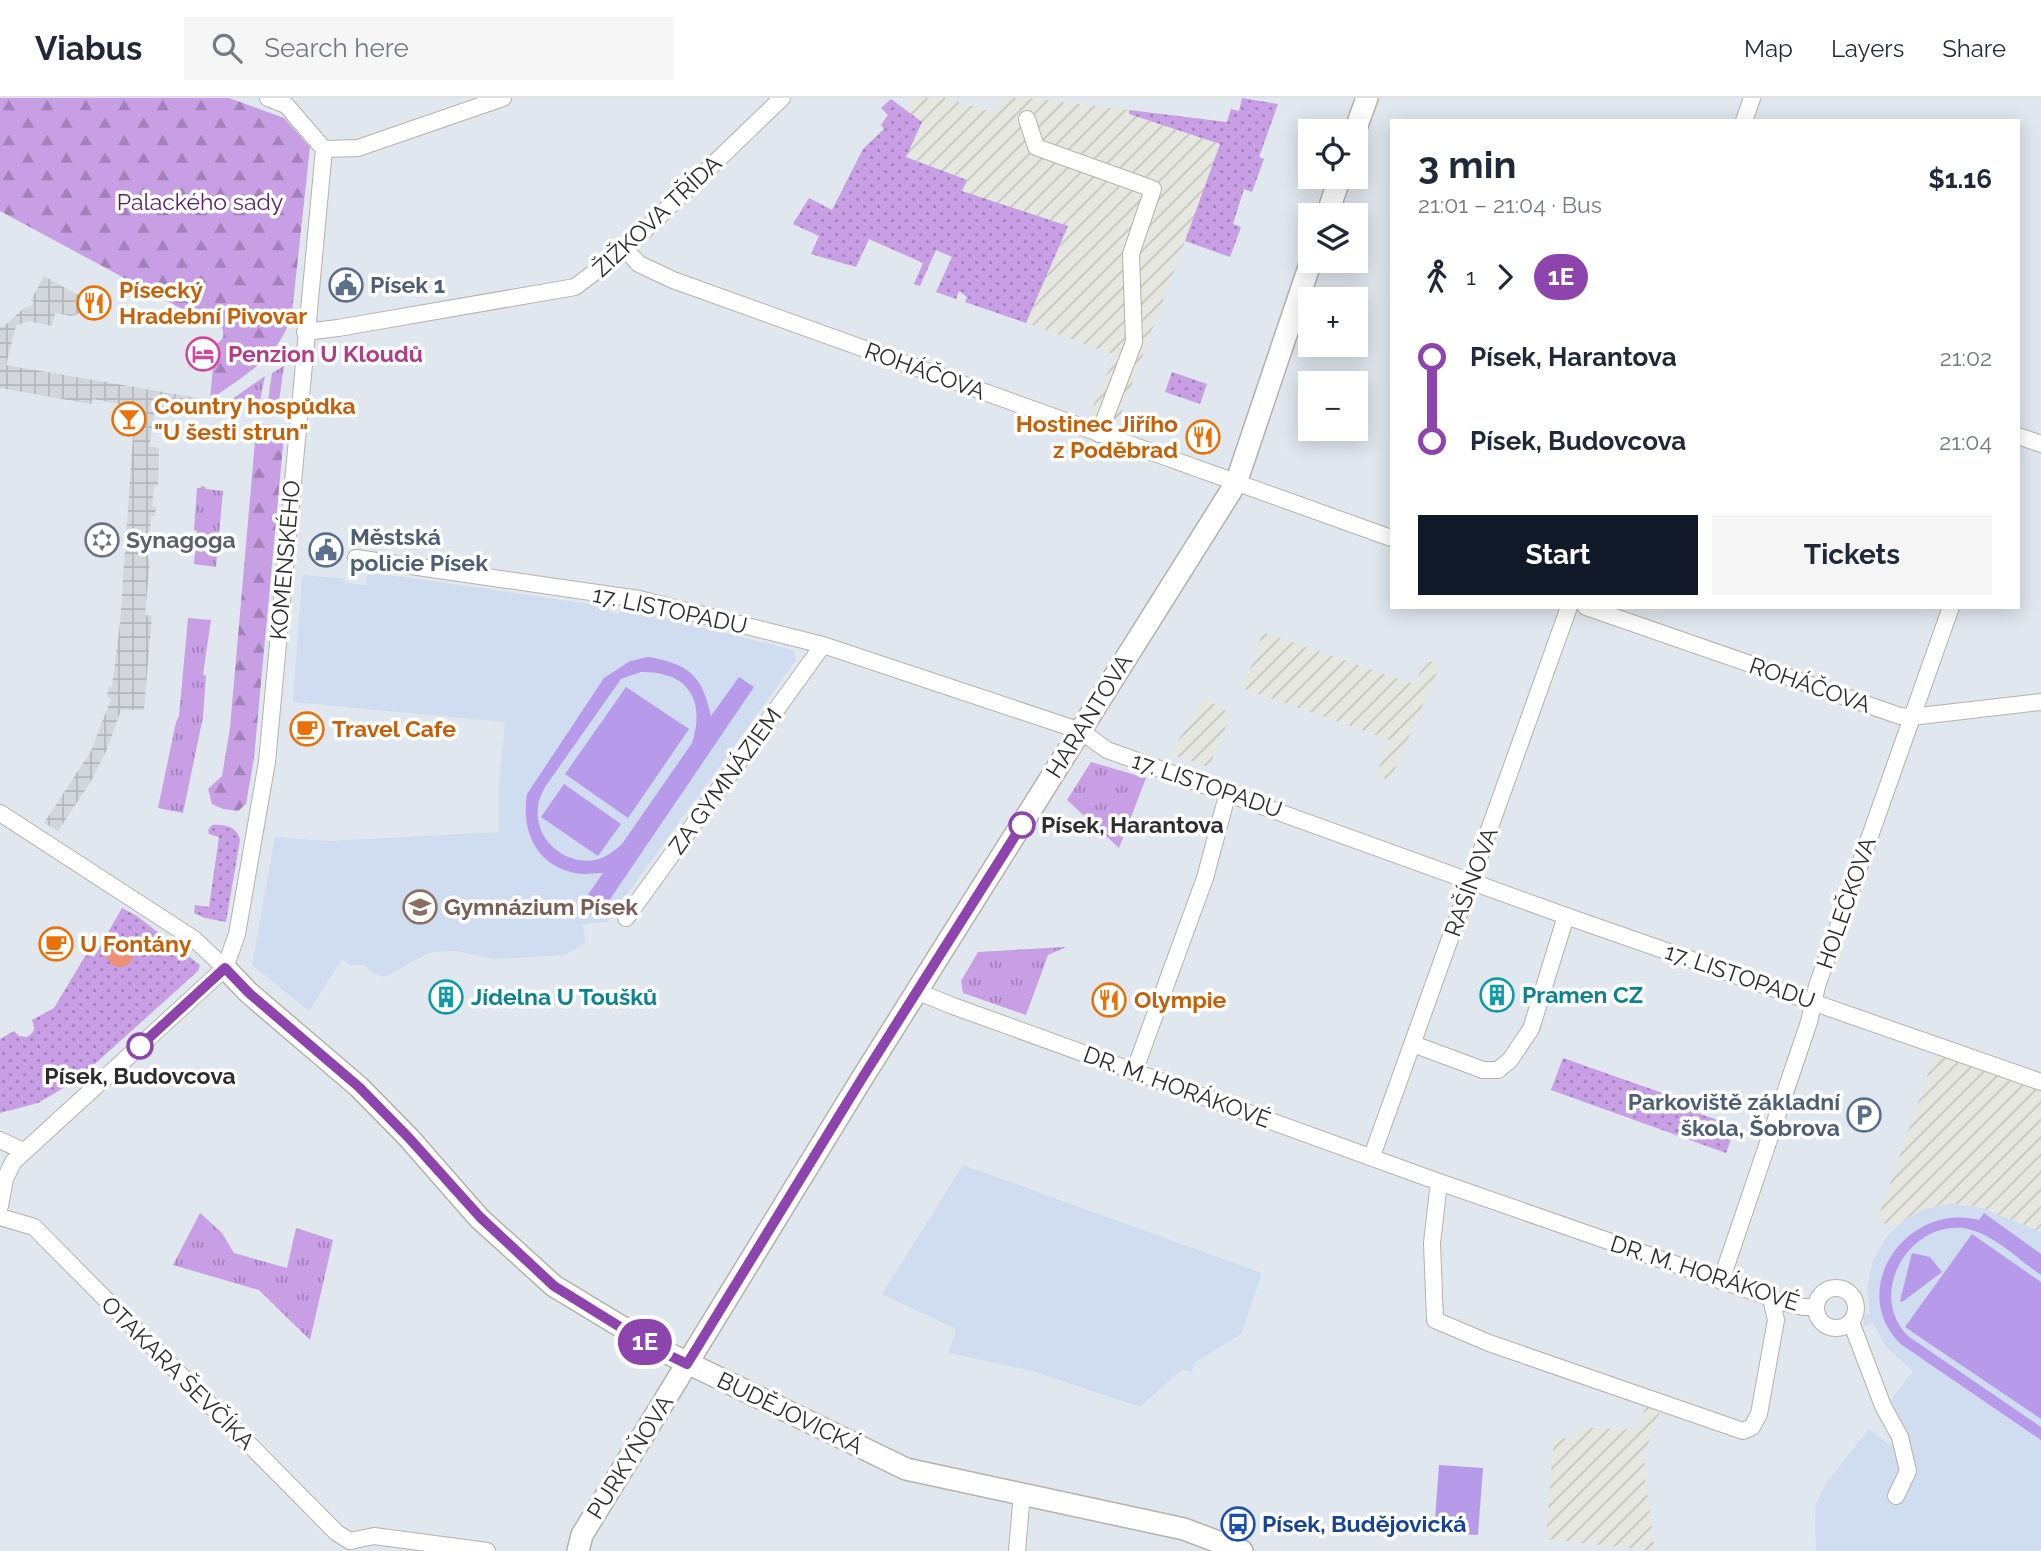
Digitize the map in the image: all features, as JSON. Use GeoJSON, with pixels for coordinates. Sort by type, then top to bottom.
{"type":"FeatureCollection","features":[{"type":"Feature","properties":{"kind":"street"},"geometry":{"type":"LineString","coordinates":[[268,98],[286,105],[324,149],[358,148],[503,98]]}},
{"type":"Feature","properties":{"kind":"street","name":"ŽIŽKOVA TŘÍDA"},"geometry":{"type":"LineString","coordinates":[[306,332],[575,287],[625,249],[782,98]]}},
{"type":"Feature","properties":{"kind":"street"},"geometry":{"type":"LineString","coordinates":[[1359,119],[1367,98]]}},
{"type":"Feature","properties":{"kind":"street"},"geometry":{"type":"LineString","coordinates":[[1745,119],[1752,98]]}},
{"type":"Feature","properties":{"kind":"street"},"geometry":{"type":"LineString","coordinates":[[1027,119],[1036,147],[1153,190],[1131,254],[1135,342],[1099,434]]}},
{"type":"Feature","properties":{"kind":"street","name":"KOMENSKÉHO"},"geometry":{"type":"LineString","coordinates":[[225,968],[237,934],[267,762],[324,149]]}},
{"type":"Feature","properties":{"kind":"street","name":"ROHÁČOVA"},"geometry":{"type":"LineString","coordinates":[[625,249],[639,264],[673,280],[1390,538]]}},
{"type":"Feature","properties":{"kind":"street","name":"HARANTOVA"},"geometry":{"type":"LineString","coordinates":[[687,1364],[916,991],[1236,483],[1307,273]]}},
{"type":"Feature","properties":{"kind":"street"},"geometry":{"type":"LineString","coordinates":[[2020,437],[2041,444]]}},
{"type":"Feature","properties":{"kind":"street","name":"17. LISTOPADU"},"geometry":{"type":"LineString","coordinates":[[355,558],[639,599],[823,645],[1081,731],[1107,750],[2041,1082]]}},
{"type":"Feature","properties":{"kind":"street","name":"RAŠÍNOVA"},"geometry":{"type":"LineString","coordinates":[[1372,1156],[1568,609]]}},
{"type":"Feature","properties":{"kind":"street","name":"ROHÁČOVA"},"geometry":{"type":"LineString","coordinates":[[1592,609],[1900,716],[2041,702]]}},
{"type":"Feature","properties":{"kind":"street","name":"HOLEČKOVA"},"geometry":{"type":"LineString","coordinates":[[1721,1281],[1813,1002],[1950,609]]}},
{"type":"Feature","properties":{"kind":"street","name":"ZA GYMNÁZIEM"},"geometry":{"type":"LineString","coordinates":[[626,918],[823,645]]}},
{"type":"Feature","properties":{"kind":"street"},"geometry":{"type":"LineString","coordinates":[[1133,1072],[1205,878],[1228,792]]}},
{"type":"Feature","properties":{"kind":"street"},"geometry":{"type":"LineString","coordinates":[[0,813],[194,939],[225,968],[75,1107],[23,1151],[13,1162],[5,1179],[0,1206]]}},
{"type":"Feature","properties":{"kind":"street"},"geometry":{"type":"LineString","coordinates":[[1413,1044],[1483,1070],[1498,1070],[1510,1060],[1531,1029],[1566,915]]}},
{"type":"Feature","properties":{"kind":"street","name":"BUDĚJOVICKÁ"},"geometry":{"type":"LineString","coordinates":[[225,968],[249,993],[359,1087],[480,1217],[554,1286],[654,1348],[906,1469],[1184,1529],[1242,1551]]}},
{"type":"Feature","properties":{"kind":"street","name":"DR. M. HORÁKOVÉ"},"geometry":{"type":"LineString","coordinates":[[916,991],[1439,1182],[1771,1298],[1803,1307],[1814,1307]]}},
{"type":"Feature","properties":{"kind":"street"},"geometry":{"type":"LineString","coordinates":[[0,1140],[23,1151]]}},
{"type":"Feature","properties":{"kind":"street"},"geometry":{"type":"LineString","coordinates":[[1439,1182],[1432,1243],[1435,1320],[1489,1343],[1743,1431],[1752,1427],[1759,1415],[1776,1320],[1771,1298]]}},
{"type":"Feature","properties":{"kind":"street","name":"OTAKARA ŠEVČÍKA"},"geometry":{"type":"LineString","coordinates":[[0,1217],[34,1227],[350,1546]]}},
{"type":"Feature","properties":{"kind":"street","name":"DR. M. HORÁKOVÉ"},"geometry":{"type":"LineString","coordinates":[[1838,1287],[1850,1293],[1856,1304],[1851,1322],[1838,1328],[1830,1327],[1819,1320],[1814,1307],[1825,1290],[1838,1287]]}},
{"type":"Feature","properties":{"kind":"street","name":"DR. M. HORÁKOVÉ"},"geometry":{"type":"LineString","coordinates":[[1851,1322],[1883,1406],[1900,1437],[1908,1471],[1896,1496]]}},
{"type":"Feature","properties":{"kind":"street","name":"PURKYŇOVA"},"geometry":{"type":"LineString","coordinates":[[578,1551],[582,1535],[687,1364]]}},
{"type":"Feature","properties":{"kind":"street"},"geometry":{"type":"LineString","coordinates":[[1017,1551],[1022,1493]]}},
{"type":"Feature","properties":{"kind":"street"},"geometry":{"type":"LineString","coordinates":[[350,1546],[374,1536],[487,1551]]}},
{"type":"Feature","properties":{"kind":"shaded area"},"geometry":{"type":"Polygon","coordinates":[[[914,98],[945,98],[995,113],[1002,98],[1026,98],[1129,110],[1129,114],[1221,144],[1117,425],[1107,425],[1088,418],[1115,355],[1027,323],[1068,227],[962,192],[967,181],[905,156],[922,123],[905,110],[914,98]]]}},
{"type":"Feature","properties":{"kind":"shaded area"},"geometry":{"type":"Polygon","coordinates":[[[44,276],[85,299],[79,314],[71,316],[55,313],[52,326],[28,321],[16,326],[6,365],[210,400],[208,416],[156,408],[149,446],[159,448],[158,486],[154,486],[152,506],[156,507],[155,516],[151,516],[148,559],[145,615],[152,616],[144,710],[121,710],[107,749],[91,781],[58,831],[44,823],[91,751],[111,699],[107,697],[109,686],[112,686],[120,624],[135,407],[93,399],[91,404],[0,388],[0,326],[3,327],[25,307],[30,307],[44,276]]]}},
{"type":"Feature","properties":{"kind":"shaded area"},"geometry":{"type":"Polygon","coordinates":[[[368,572],[609,607],[609,612],[619,614],[620,608],[635,611],[793,650],[796,660],[607,922],[582,924],[586,942],[565,955],[494,959],[457,951],[435,952],[384,977],[373,973],[365,965],[350,965],[342,959],[309,1011],[252,965],[275,837],[330,841],[499,832],[499,785],[505,722],[293,702],[302,578],[304,575],[345,579],[345,583],[366,585],[368,572]]]}},
{"type":"Feature","properties":{"kind":"shaded area"},"geometry":{"type":"Polygon","coordinates":[[[1262,632],[1414,684],[1426,660],[1440,665],[1390,781],[1376,775],[1390,740],[1241,688],[1255,659],[1262,632]]]}},
{"type":"Feature","properties":{"kind":"shaded area"},"geometry":{"type":"Polygon","coordinates":[[[648,657],[684,668],[698,681],[711,716],[739,677],[754,687],[598,917],[581,905],[603,873],[585,874],[561,869],[541,854],[529,833],[526,821],[527,794],[604,678],[630,661],[648,657]],[[641,672],[621,679],[545,787],[538,808],[541,831],[547,841],[565,856],[587,861],[599,859],[622,844],[692,743],[697,714],[689,691],[671,677],[641,672]]]}},
{"type":"Feature","properties":{"kind":"shaded area"},"geometry":{"type":"Polygon","coordinates":[[[626,687],[689,729],[628,818],[565,774],[626,687]]]}},
{"type":"Feature","properties":{"kind":"shaded area"},"geometry":{"type":"Polygon","coordinates":[[[1205,698],[1231,714],[1209,767],[1170,754],[1205,698]]]}},
{"type":"Feature","properties":{"kind":"shaded area"},"geometry":{"type":"Polygon","coordinates":[[[564,784],[621,824],[598,856],[541,817],[564,784]]]}},
{"type":"Feature","properties":{"kind":"shaded area"},"geometry":{"type":"Polygon","coordinates":[[[120,941],[129,945],[133,954],[129,963],[120,967],[111,963],[107,954],[111,945],[120,941]]]}},
{"type":"Feature","properties":{"kind":"shaded area"},"geometry":{"type":"Polygon","coordinates":[[[1935,1054],[2041,1092],[2041,1232],[1982,1208],[1962,1204],[1931,1207],[1909,1217],[1896,1227],[1877,1221],[1935,1054]]]}},
{"type":"Feature","properties":{"kind":"shaded area"},"geometry":{"type":"Polygon","coordinates":[[[963,1165],[1262,1273],[1241,1334],[1194,1363],[1192,1372],[1182,1369],[1140,1407],[1033,1371],[949,1353],[956,1329],[882,1294],[963,1165]]]}},
{"type":"Feature","properties":{"kind":"shaded area"},"geometry":{"type":"Polygon","coordinates":[[[1950,1204],[1982,1208],[2041,1232],[2041,1551],[1816,1551],[1815,1506],[1825,1485],[1869,1429],[1889,1445],[1903,1435],[1891,1400],[1913,1371],[1886,1347],[1873,1323],[1863,1326],[1864,1316],[1870,1314],[1867,1288],[1873,1260],[1887,1236],[1898,1225],[1922,1210],[1950,1204]]]}},
{"type":"Feature","properties":{"kind":"shaded area"},"geometry":{"type":"Polygon","coordinates":[[[1984,1213],[2041,1254],[2041,1275],[1984,1235],[1963,1228],[1943,1229],[1925,1237],[1910,1249],[1899,1265],[1891,1301],[1896,1320],[1908,1336],[2041,1427],[2041,1440],[1902,1345],[1886,1323],[1879,1300],[1882,1277],[1892,1255],[1908,1237],[1928,1224],[1953,1218],[1979,1220],[1984,1213]]]}},
{"type":"Feature","properties":{"kind":"shaded area"},"geometry":{"type":"Polygon","coordinates":[[[1972,1234],[2041,1282],[2041,1419],[1905,1327],[1972,1234]]]}},
{"type":"Feature","properties":{"kind":"shaded area"},"geometry":{"type":"Polygon","coordinates":[[[1912,1253],[1930,1257],[1942,1272],[1902,1302],[1900,1301],[1912,1253]]]}},
{"type":"Feature","properties":{"kind":"shaded area"},"geometry":{"type":"Polygon","coordinates":[[[1646,1404],[1661,1409],[1645,1453],[1644,1471],[1655,1551],[1546,1539],[1554,1438],[1574,1439],[1579,1427],[1631,1430],[1638,1428],[1646,1404]]]}},
{"type":"Feature","properties":{"kind":"shaded area"},"geometry":{"type":"Polygon","coordinates":[[[1439,1465],[1483,1468],[1478,1535],[1434,1533],[1439,1465]]]}},
{"type":"Feature","properties":{"kind":"green space","name":"Palackého sady"},"geometry":{"type":"Polygon","coordinates":[[[0,98],[229,98],[284,118],[310,147],[292,313],[279,342],[260,364],[210,400],[215,344],[223,336],[219,324],[208,323],[0,211],[0,98]]]}},
{"type":"Feature","properties":{"kind":"green space"},"geometry":{"type":"Polygon","coordinates":[[[1242,98],[1278,104],[1259,157],[1264,159],[1252,192],[1244,189],[1233,224],[1241,227],[1230,257],[1185,241],[1220,144],[1129,114],[1129,110],[1227,122],[1231,109],[1239,111],[1242,98]]]}},
{"type":"Feature","properties":{"kind":"green space"},"geometry":{"type":"Polygon","coordinates":[[[891,99],[922,122],[906,157],[967,180],[962,191],[1068,226],[1026,323],[965,302],[967,297],[959,291],[956,299],[936,292],[952,257],[936,250],[920,286],[914,284],[923,263],[869,239],[856,267],[811,254],[819,236],[793,224],[809,198],[832,210],[863,149],[884,129],[881,125],[888,115],[881,108],[891,99]]]}},
{"type":"Feature","properties":{"kind":"green space"},"geometry":{"type":"Polygon","coordinates":[[[284,366],[278,408],[267,407],[272,373],[284,366]]]}},
{"type":"Feature","properties":{"kind":"green space"},"geometry":{"type":"Polygon","coordinates":[[[1172,372],[1207,384],[1200,404],[1165,392],[1172,372]]]}},
{"type":"Feature","properties":{"kind":"green space"},"geometry":{"type":"Polygon","coordinates":[[[265,376],[259,405],[231,400],[265,376]]]}},
{"type":"Feature","properties":{"kind":"green space"},"geometry":{"type":"Polygon","coordinates":[[[255,423],[276,425],[284,435],[254,758],[246,804],[238,811],[212,804],[208,789],[222,776],[230,728],[256,430],[244,437],[246,430],[255,423]]]}},
{"type":"Feature","properties":{"kind":"green space"},"geometry":{"type":"Polygon","coordinates":[[[201,486],[223,491],[216,567],[194,564],[197,488],[201,486]]]}},
{"type":"Feature","properties":{"kind":"green space"},"geometry":{"type":"Polygon","coordinates":[[[188,618],[211,620],[203,674],[206,676],[203,717],[183,813],[158,808],[179,716],[188,618]]]}},
{"type":"Feature","properties":{"kind":"green space"},"geometry":{"type":"Polygon","coordinates":[[[1091,762],[1146,778],[1119,848],[1067,800],[1091,762]]]}},
{"type":"Feature","properties":{"kind":"green space"},"geometry":{"type":"Polygon","coordinates":[[[212,825],[229,827],[236,832],[240,840],[226,922],[194,913],[195,905],[209,907],[219,837],[209,834],[208,830],[212,825]]]}},
{"type":"Feature","properties":{"kind":"green space"},"geometry":{"type":"Polygon","coordinates":[[[122,908],[137,916],[200,965],[198,971],[77,1080],[38,1103],[0,1113],[0,1039],[14,1031],[19,1036],[27,1037],[32,1034],[32,1020],[54,1008],[87,953],[94,957],[122,908]]]}},
{"type":"Feature","properties":{"kind":"green space"},"geometry":{"type":"Polygon","coordinates":[[[1066,947],[1048,955],[1026,1015],[963,993],[961,981],[978,952],[1066,947]]]}},
{"type":"Feature","properties":{"kind":"green space"},"geometry":{"type":"Polygon","coordinates":[[[1563,1058],[1702,1107],[1700,1114],[1736,1126],[1726,1153],[1551,1090],[1563,1058]]]}},
{"type":"Feature","properties":{"kind":"green space"},"geometry":{"type":"Polygon","coordinates":[[[200,1213],[222,1233],[234,1253],[287,1268],[296,1228],[333,1240],[310,1340],[259,1290],[173,1265],[200,1213]]]}},
{"type":"Feature","properties":{"kind":"bus line","name":"1E"},"geometry":{"type":"LineString","coordinates":[[140,1046],[225,968],[249,993],[359,1087],[480,1217],[554,1286],[654,1348],[687,1364],[916,991],[1022,825]]}},
{"type":"Feature","properties":{"kind":"place","name":"Písek 1"},"geometry":{"type":"Point","coordinates":[346,285]}},
{"type":"Feature","properties":{"kind":"place","name":"Písecký Hradební Pivovar"},"geometry":{"type":"Point","coordinates":[94,303]}},
{"type":"Feature","properties":{"kind":"place","name":"Penzion U Kloudů"},"geometry":{"type":"Point","coordinates":[203,354]}},
{"type":"Feature","properties":{"kind":"place","name":"Country hospůdka \"U šesti strun\""},"geometry":{"type":"Point","coordinates":[129,419]}},
{"type":"Feature","properties":{"kind":"place","name":"Hostinec Jiřího z Poděbrad"},"geometry":{"type":"Point","coordinates":[1203,437]}},
{"type":"Feature","properties":{"kind":"place","name":"Synagoga"},"geometry":{"type":"Point","coordinates":[102,540]}},
{"type":"Feature","properties":{"kind":"place","name":"Městská policie Písek"},"geometry":{"type":"Point","coordinates":[326,550]}},
{"type":"Feature","properties":{"kind":"place","name":"Travel Cafe"},"geometry":{"type":"Point","coordinates":[307,729]}},
{"type":"Feature","properties":{"kind":"place","name":"Písek, Harantova"},"geometry":{"type":"Point","coordinates":[1022,825]}},
{"type":"Feature","properties":{"kind":"place","name":"Gymnázium Písek"},"geometry":{"type":"Point","coordinates":[420,907]}},
{"type":"Feature","properties":{"kind":"place","name":"U Fontány"},"geometry":{"type":"Point","coordinates":[56,944]}},
{"type":"Feature","properties":{"kind":"place","name":"Pramen CZ"},"geometry":{"type":"Point","coordinates":[1497,995]}},
{"type":"Feature","properties":{"kind":"place","name":"Jídelna U Toušků"},"geometry":{"type":"Point","coordinates":[446,997]}},
{"type":"Feature","properties":{"kind":"place","name":"Olympie"},"geometry":{"type":"Point","coordinates":[1109,1000]}},
{"type":"Feature","properties":{"kind":"place","name":"Písek, Budovcova"},"geometry":{"type":"Point","coordinates":[140,1046]}},
{"type":"Feature","properties":{"kind":"place","name":"Parkoviště základní škola, Šobrova"},"geometry":{"type":"Point","coordinates":[1864,1115]}},
{"type":"Feature","properties":{"kind":"place","name":"Písek, Budějovická"},"geometry":{"type":"Point","coordinates":[1238,1524]}}]}
